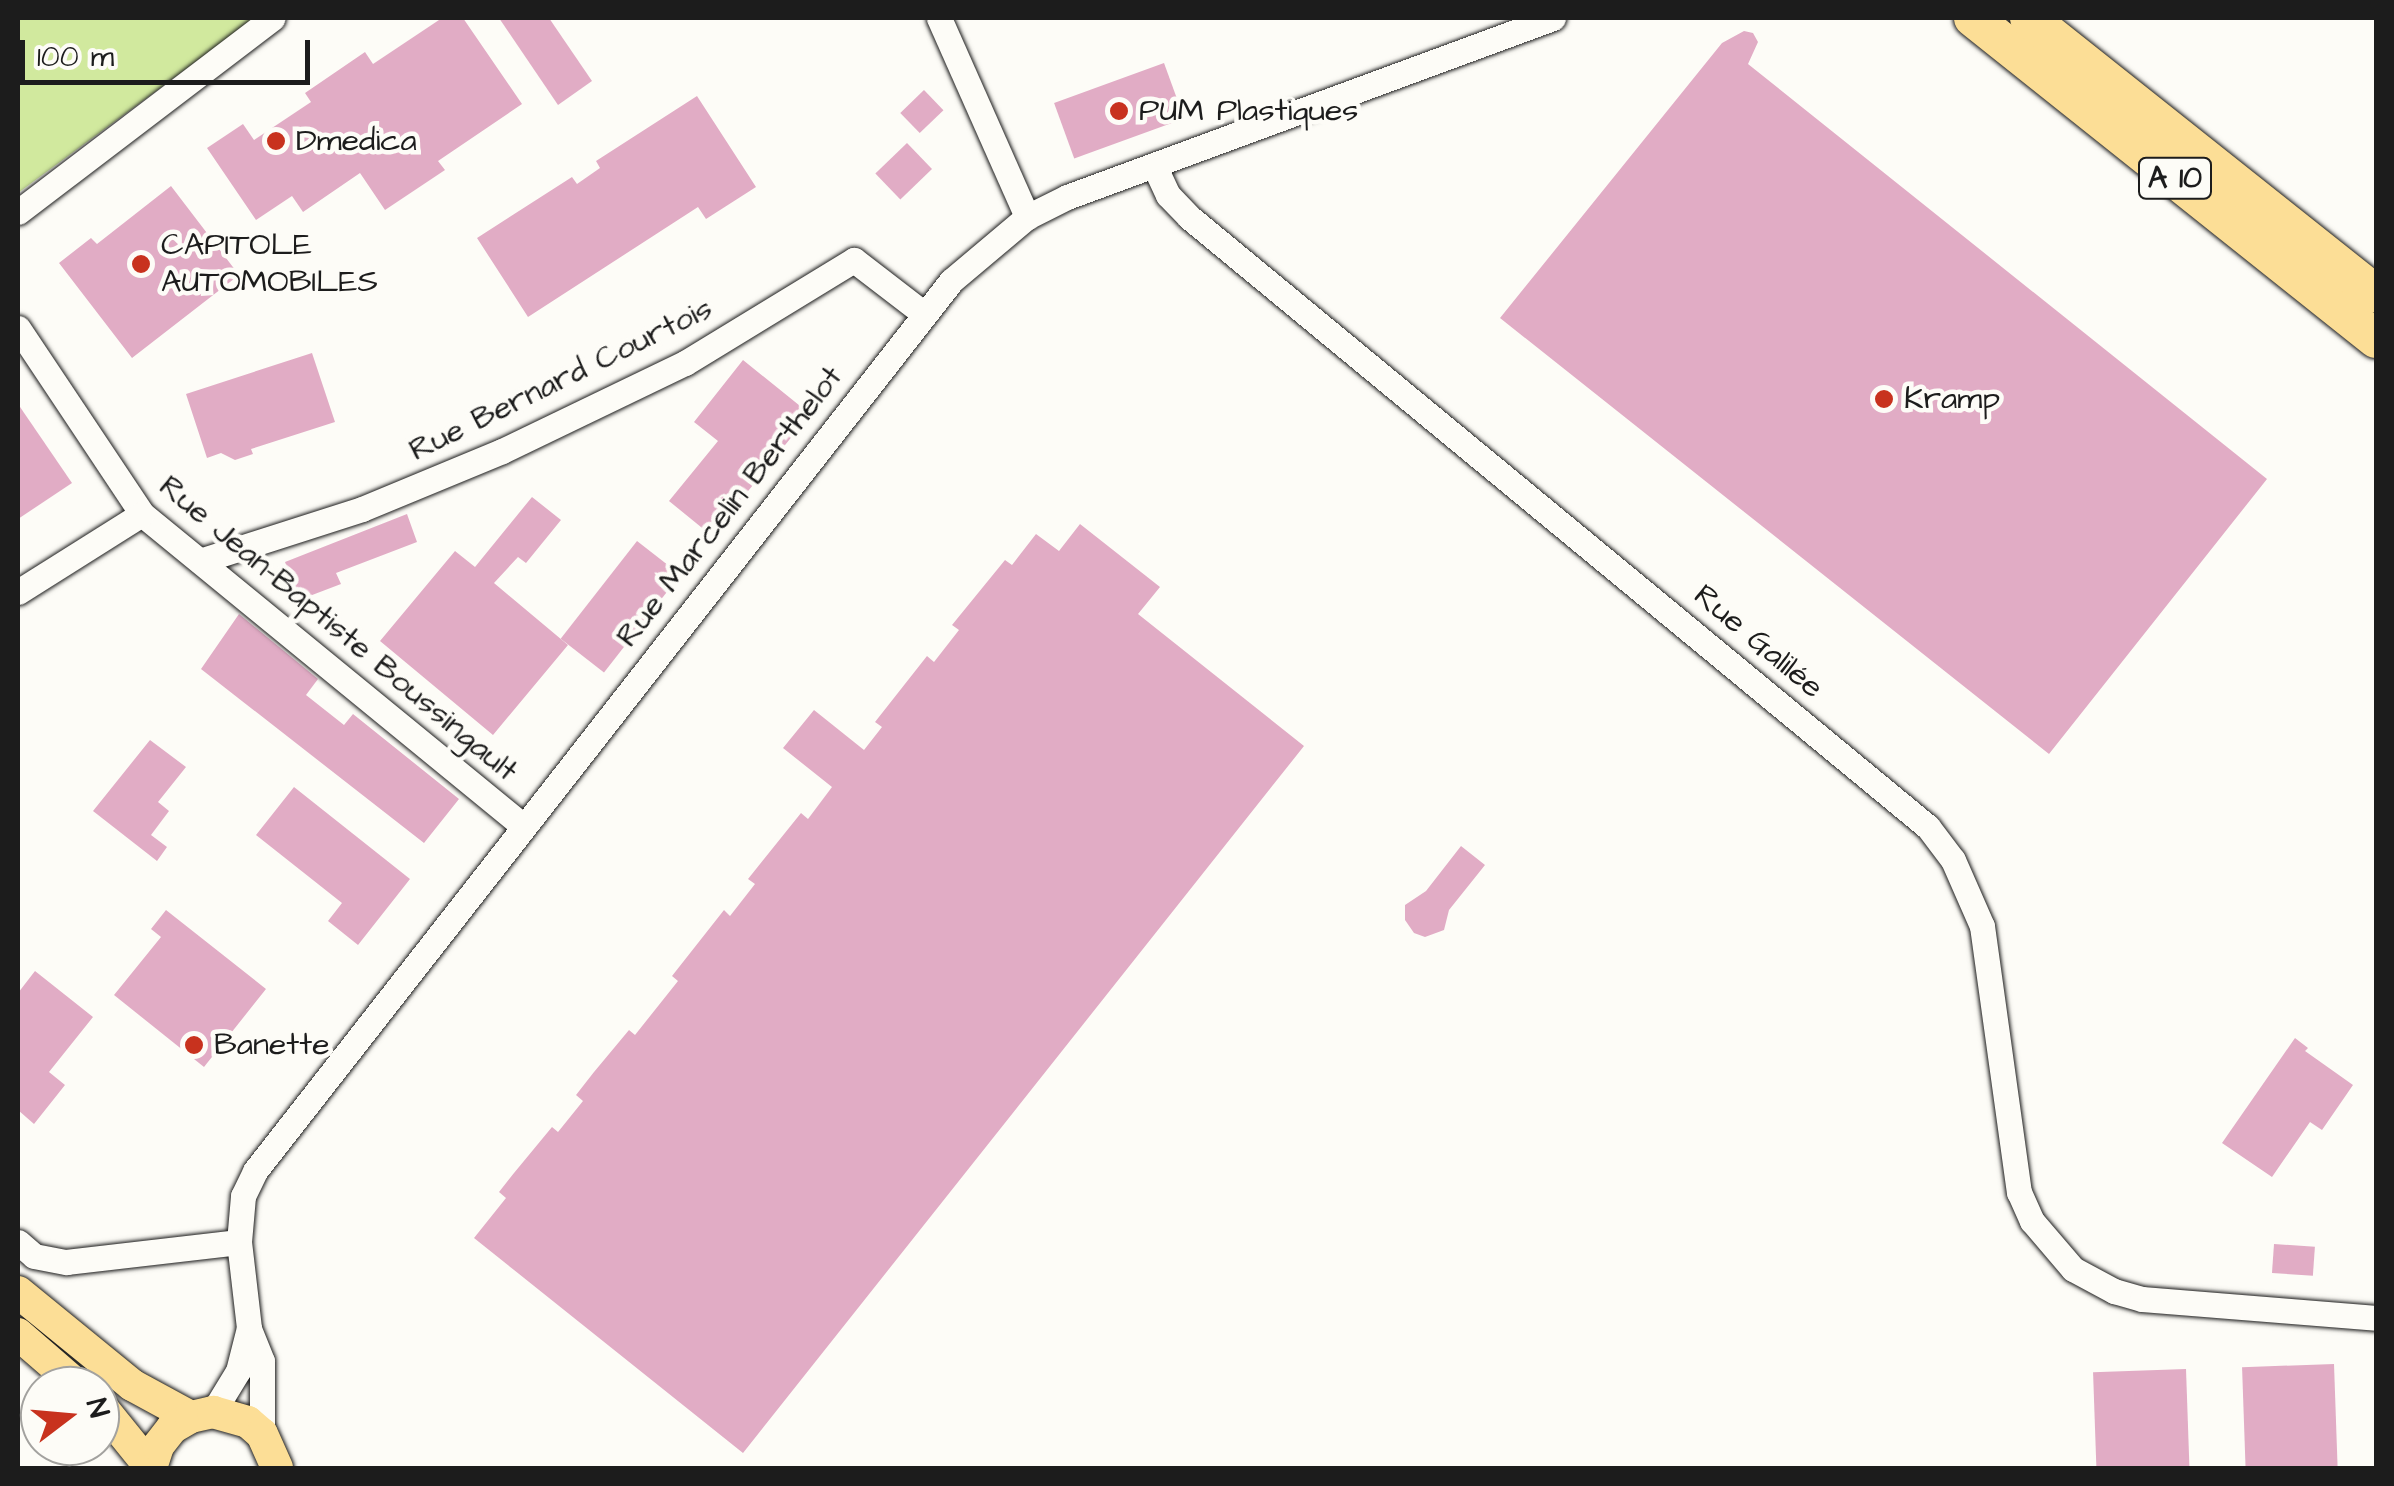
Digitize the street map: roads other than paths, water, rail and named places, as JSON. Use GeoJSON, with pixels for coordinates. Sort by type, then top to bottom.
{"type":"FeatureCollection","features":[{"type":"Feature","properties":{"kind":"highway","name":"A 10"},"geometry":{"type":"LineString","coordinates":[[1973,18],[2376,339]]}},
{"type":"Feature","properties":{"kind":"highway","name":"A 10"},"geometry":{"type":"LineString","coordinates":[[2029,18],[2376,294]]}},
{"type":"Feature","properties":{"kind":"main road"},"geometry":{"type":"LineString","coordinates":[[18,1292],[132,1384],[202,1414],[248,1422],[262,1434],[277,1468]]}},
{"type":"Feature","properties":{"kind":"main road"},"geometry":{"type":"LineString","coordinates":[[18,1334],[55,1366]]}},
{"type":"Feature","properties":{"kind":"main road"},"geometry":{"type":"LineString","coordinates":[[151,1468],[158,1446],[172,1428],[202,1414]]}},
{"type":"Feature","properties":{"kind":"main road"},"geometry":{"type":"LineString","coordinates":[[120,1430],[151,1468]]}},
{"type":"Feature","properties":{"kind":"street"},"geometry":{"type":"LineString","coordinates":[[18,212],[273,18]]}},
{"type":"Feature","properties":{"kind":"street"},"geometry":{"type":"LineString","coordinates":[[938,18],[1027,217]]}},
{"type":"Feature","properties":{"kind":"street","name":"Rue Marcelin Berthelot"},"geometry":{"type":"LineString","coordinates":[[262,1434],[262,1362],[249,1328],[239,1242],[243,1196],[255,1171],[924,314],[980,252],[1027,217],[1154,164],[1553,18]]}},
{"type":"Feature","properties":{"kind":"street","name":"Rue Galilée"},"geometry":{"type":"LineString","coordinates":[[1154,164],[1168,194],[1189,218],[1928,828],[1953,860],[1982,926],[2019,1192],[2050,1246],[2073,1269],[2114,1291],[2212,1307],[2376,1318]]}},
{"type":"Feature","properties":{"kind":"street","name":"Rue Bernard Courtois"},"geometry":{"type":"LineString","coordinates":[[200,561],[362,509],[502,452],[685,363],[854,260],[924,314]]}},
{"type":"Feature","properties":{"kind":"street","name":"Rue Jean-Baptiste Boussingault"},"geometry":{"type":"LineString","coordinates":[[18,328],[142,514],[522,826]]}},
{"type":"Feature","properties":{"kind":"street"},"geometry":{"type":"LineString","coordinates":[[18,592],[142,514]]}},
{"type":"Feature","properties":{"kind":"street"},"geometry":{"type":"LineString","coordinates":[[18,1242],[34,1256],[66,1262],[239,1242]]}},
{"type":"Feature","properties":{"kind":"street","name":"Rue Marcelin Berthelot"},"geometry":{"type":"LineString","coordinates":[[202,1414],[238,1371],[249,1328]]}},
{"type":"Feature","properties":{"kind":"place","name":"PUM Plastiques"},"geometry":{"type":"Point","coordinates":[1119,111]}},
{"type":"Feature","properties":{"kind":"place","name":"Dmedica"},"geometry":{"type":"Point","coordinates":[276,141]}},
{"type":"Feature","properties":{"kind":"place","name":"CAPITOLE AUTOMOBILES"},"geometry":{"type":"Point","coordinates":[141,264]}},
{"type":"Feature","properties":{"kind":"place","name":"Kramp"},"geometry":{"type":"Point","coordinates":[1884,399]}},
{"type":"Feature","properties":{"kind":"place","name":"Banette"},"geometry":{"type":"Point","coordinates":[194,1045]}}]}
